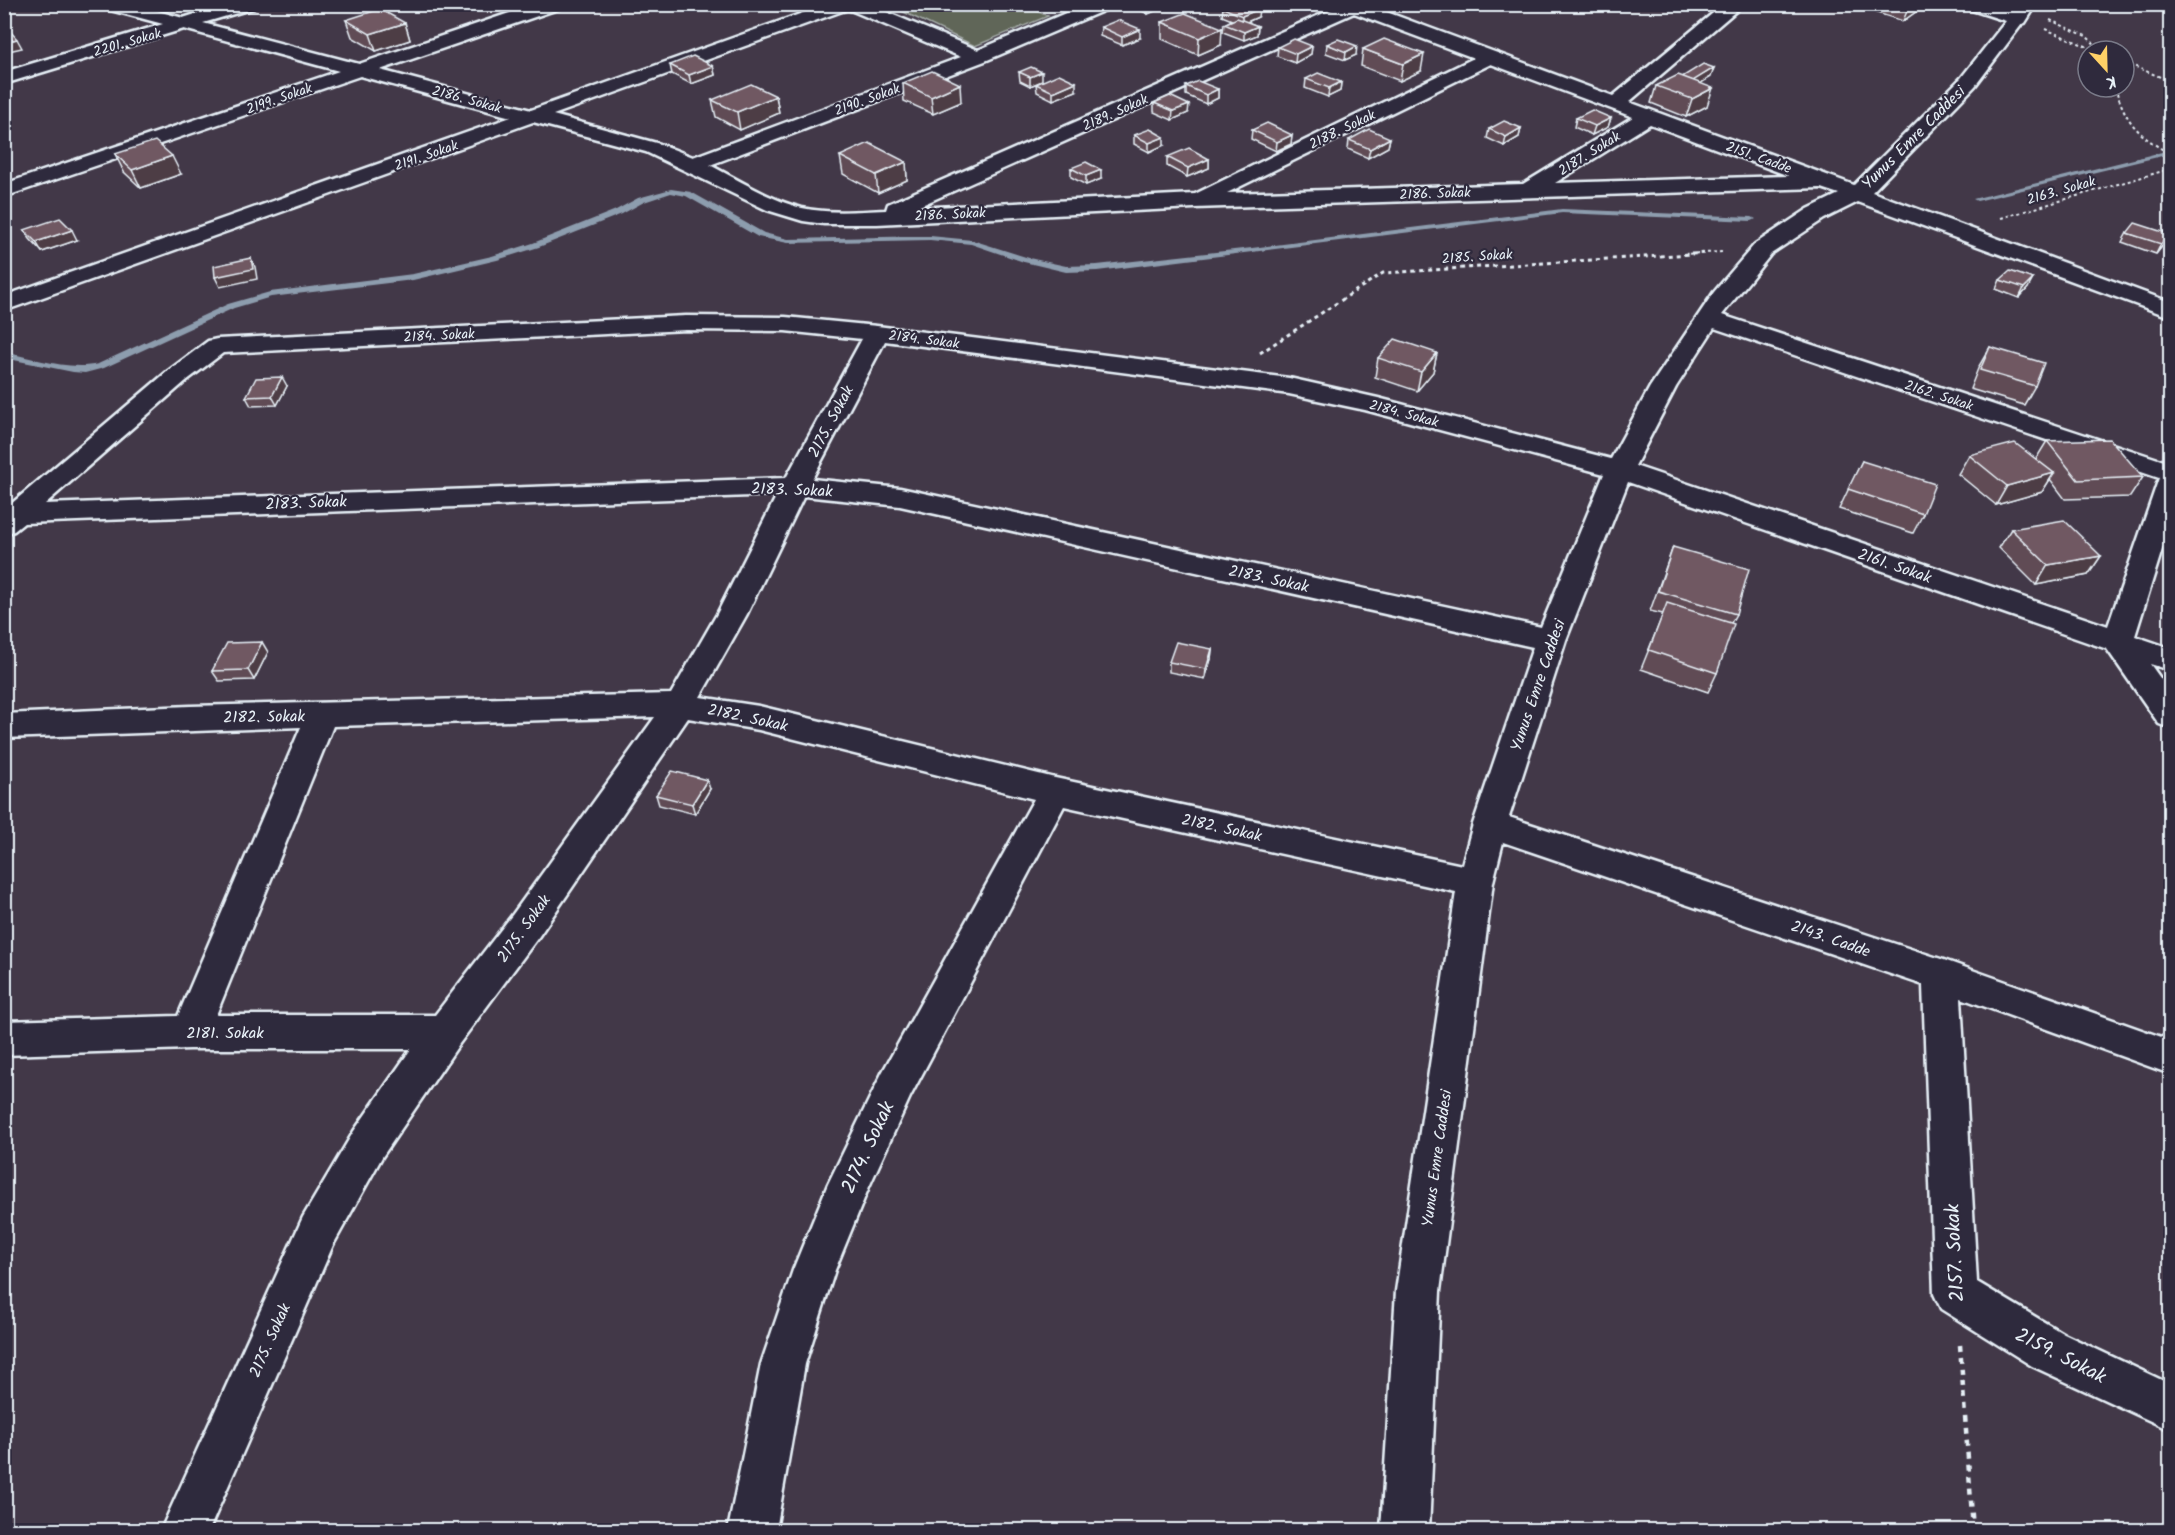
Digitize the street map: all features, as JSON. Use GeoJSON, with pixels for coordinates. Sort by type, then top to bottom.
{"type":"FeatureCollection","features":[{"type":"Feature","properties":{"kind":"street","name":"2186. Sokak"},"geometry":{"type":"LineString","coordinates":[[109,4],[653,148],[694,164],[763,201],[794,212],[826,218],[1194,201],[1824,181]]}},
{"type":"Feature","properties":{"kind":"street","name":"2201. Sokak"},"geometry":{"type":"LineString","coordinates":[[4,78],[248,4]]}},
{"type":"Feature","properties":{"kind":"street","name":"2199. Sokak"},"geometry":{"type":"LineString","coordinates":[[4,191],[555,4]]}},
{"type":"Feature","properties":{"kind":"street"},"geometry":{"type":"LineString","coordinates":[[848,4],[978,57]]}},
{"type":"Feature","properties":{"kind":"street","name":"2191. Sokak"},"geometry":{"type":"LineString","coordinates":[[4,304],[848,4]]}},
{"type":"Feature","properties":{"kind":"street","name":"2190. Sokak"},"geometry":{"type":"LineString","coordinates":[[694,164],[978,57],[1104,4]]}},
{"type":"Feature","properties":{"kind":"street"},"geometry":{"type":"LineString","coordinates":[[1615,104],[1735,4]]}},
{"type":"Feature","properties":{"kind":"street"},"geometry":{"type":"LineString","coordinates":[[1972,4],[2024,11]]}},
{"type":"Feature","properties":{"kind":"street","name":"2151. Cadde"},"geometry":{"type":"LineString","coordinates":[[1350,6],[2170,310]]}},
{"type":"Feature","properties":{"kind":"street","name":"2189. Sokak"},"geometry":{"type":"LineString","coordinates":[[877,217],[1350,6]]}},
{"type":"Feature","properties":{"kind":"street","name":"Yunus Emre Caddesi"},"geometry":{"type":"LineString","coordinates":[[1405,1530],[1418,1291],[1475,882],[1490,824],[1551,639],[1619,470],[1663,387],[1737,277],[1762,249],[1807,220],[1857,194],[1968,82],[2024,11]]}},
{"type":"Feature","properties":{"kind":"street","name":"2188. Sokak"},"geometry":{"type":"LineString","coordinates":[[1194,201],[1490,57]]}},
{"type":"Feature","properties":{"kind":"street","name":"2187. Sokak"},"geometry":{"type":"LineString","coordinates":[[1530,190],[1649,116]]}},
{"type":"Feature","properties":{"kind":"street","name":"2162. Sokak"},"geometry":{"type":"LineString","coordinates":[[1708,318],[2170,472]]}},
{"type":"Feature","properties":{"kind":"street","name":"2184. Sokak"},"geometry":{"type":"LineString","coordinates":[[11,520],[177,376],[217,346],[686,323],[785,324],[877,333],[1289,386],[1369,403],[1619,470]]}},
{"type":"Feature","properties":{"kind":"street","name":"2175. Sokak"},"geometry":{"type":"LineString","coordinates":[[185,1530],[318,1231],[368,1144],[445,1032],[546,897],[680,705],[732,615],[795,486],[877,333]]}},
{"type":"Feature","properties":{"kind":"street","name":"2161. Sokak"},"geometry":{"type":"LineString","coordinates":[[1619,470],[2170,660]]}},
{"type":"Feature","properties":{"kind":"street"},"geometry":{"type":"LineString","coordinates":[[2170,482],[2118,641],[2170,716]]}},
{"type":"Feature","properties":{"kind":"street","name":"2183. Sokak"},"geometry":{"type":"LineString","coordinates":[[11,520],[795,486],[900,498],[1551,639]]}},
{"type":"Feature","properties":{"kind":"street","name":"2182. Sokak"},"geometry":{"type":"LineString","coordinates":[[4,726],[322,714],[680,705],[759,718],[1054,791],[1475,882]]}},
{"type":"Feature","properties":{"kind":"street"},"geometry":{"type":"LineString","coordinates":[[190,1032],[322,714]]}},
{"type":"Feature","properties":{"kind":"street","name":"2174. Sokak"},"geometry":{"type":"LineString","coordinates":[[752,1530],[783,1364],[814,1270],[849,1184],[896,1085],[1054,791]]}},
{"type":"Feature","properties":{"kind":"street","name":"2143. Cadde"},"geometry":{"type":"LineString","coordinates":[[1490,824],[1941,975],[2170,1057]]}},
{"type":"Feature","properties":{"kind":"street","name":"2157. Sokak"},"geometry":{"type":"LineString","coordinates":[[1941,975],[1956,1294]]}},
{"type":"Feature","properties":{"kind":"street","name":"2181. Sokak"},"geometry":{"type":"LineString","coordinates":[[4,1038],[190,1032],[445,1032]]}},
{"type":"Feature","properties":{"kind":"street","name":"2159. Sokak"},"geometry":{"type":"LineString","coordinates":[[1956,1294],[2048,1350],[2170,1407]]}},
{"type":"Feature","properties":{"kind":"path"},"geometry":{"type":"LineString","coordinates":[[2024,11],[2076,39]]}},
{"type":"Feature","properties":{"kind":"path"},"geometry":{"type":"LineString","coordinates":[[2024,11],[2072,29],[2089,39]]}},
{"type":"Feature","properties":{"kind":"path"},"geometry":{"type":"LineString","coordinates":[[2136,67],[2170,81]]}},
{"type":"Feature","properties":{"kind":"path"},"geometry":{"type":"LineString","coordinates":[[2119,99],[2124,117],[2130,126],[2170,153]]}},
{"type":"Feature","properties":{"kind":"path","name":"2163. Sokak"},"geometry":{"type":"LineString","coordinates":[[1958,231],[2170,169]]}},
{"type":"Feature","properties":{"kind":"path","name":"2185. Sokak"},"geometry":{"type":"LineString","coordinates":[[1224,377],[1383,273],[1762,249]]}},
{"type":"Feature","properties":{"kind":"path","name":"2157. Sokak"},"geometry":{"type":"LineString","coordinates":[[1956,1294],[1973,1530]]}},
{"type":"Feature","properties":{"kind":"green space"},"geometry":{"type":"Polygon","coordinates":[[[889,5],[1024,5],[1048,16],[975,46],[889,5]]]}},
{"type":"Feature","properties":{"kind":"building"},"geometry":{"type":"Polygon","coordinates":[[[1230,4],[1249,4],[1259,9],[1242,16],[1223,8],[1230,4]]]}},
{"type":"Feature","properties":{"kind":"building"},"geometry":{"type":"Polygon","coordinates":[[[380,9],[405,23],[370,34],[346,20],[380,9]]]}},
{"type":"Feature","properties":{"kind":"building"},"geometry":{"type":"Polygon","coordinates":[[[1185,13],[1222,28],[1199,38],[1162,22],[1185,13]]]}},
{"type":"Feature","properties":{"kind":"building"},"geometry":{"type":"Polygon","coordinates":[[[1237,18],[1258,26],[1244,32],[1224,24],[1237,18]]]}},
{"type":"Feature","properties":{"kind":"building"},"geometry":{"type":"Polygon","coordinates":[[[1118,20],[1140,29],[1122,37],[1101,27],[1118,20]]]}},
{"type":"Feature","properties":{"kind":"building"},"geometry":{"type":"Polygon","coordinates":[[[10,31],[17,39],[4,42],[4,32],[10,31]]]}},
{"type":"Feature","properties":{"kind":"building"},"geometry":{"type":"Polygon","coordinates":[[[1294,39],[1312,46],[1296,54],[1278,47],[1294,39]]]}},
{"type":"Feature","properties":{"kind":"building"},"geometry":{"type":"Polygon","coordinates":[[[1338,39],[1357,46],[1346,52],[1327,44],[1338,39]]]}},
{"type":"Feature","properties":{"kind":"building"},"geometry":{"type":"Polygon","coordinates":[[[1384,39],[1424,54],[1403,64],[1363,49],[1384,39]]]}},
{"type":"Feature","properties":{"kind":"building"},"geometry":{"type":"Polygon","coordinates":[[[693,56],[713,66],[689,75],[670,65],[693,56]]]}},
{"type":"Feature","properties":{"kind":"building"},"geometry":{"type":"Polygon","coordinates":[[[1703,64],[1714,68],[1693,81],[1682,77],[1703,64]]]}},
{"type":"Feature","properties":{"kind":"building"},"geometry":{"type":"Polygon","coordinates":[[[1031,67],[1042,72],[1030,77],[1019,72],[1031,67]]]}},
{"type":"Feature","properties":{"kind":"building"},"geometry":{"type":"Polygon","coordinates":[[[932,71],[960,84],[931,97],[903,83],[932,71]]]}},
{"type":"Feature","properties":{"kind":"building"},"geometry":{"type":"Polygon","coordinates":[[[1318,73],[1341,82],[1329,88],[1306,79],[1318,73]]]}},
{"type":"Feature","properties":{"kind":"building"},"geometry":{"type":"Polygon","coordinates":[[[1059,74],[1076,82],[1053,92],[1036,84],[1059,74]]]}},
{"type":"Feature","properties":{"kind":"building"},"geometry":{"type":"Polygon","coordinates":[[[1678,75],[1713,88],[1692,99],[1656,86],[1678,75]]]}},
{"type":"Feature","properties":{"kind":"building"},"geometry":{"type":"Polygon","coordinates":[[[1198,81],[1218,89],[1206,95],[1186,86],[1198,81]]]}},
{"type":"Feature","properties":{"kind":"building"},"geometry":{"type":"Polygon","coordinates":[[[751,84],[776,96],[737,112],[712,100],[751,84]]]}},
{"type":"Feature","properties":{"kind":"building"},"geometry":{"type":"Polygon","coordinates":[[[1170,96],[1189,105],[1173,111],[1154,103],[1170,96]]]}},
{"type":"Feature","properties":{"kind":"building"},"geometry":{"type":"Polygon","coordinates":[[[1592,110],[1611,118],[1595,126],[1576,118],[1592,110]]]}},
{"type":"Feature","properties":{"kind":"building"},"geometry":{"type":"Polygon","coordinates":[[[1504,121],[1521,128],[1506,137],[1489,129],[1504,121]]]}},
{"type":"Feature","properties":{"kind":"building"},"geometry":{"type":"Polygon","coordinates":[[[1267,123],[1292,135],[1277,142],[1252,130],[1267,123]]]}},
{"type":"Feature","properties":{"kind":"building"},"geometry":{"type":"Polygon","coordinates":[[[1150,129],[1164,137],[1149,143],[1134,135],[1150,129]]]}},
{"type":"Feature","properties":{"kind":"building"},"geometry":{"type":"Polygon","coordinates":[[[1369,129],[1390,138],[1370,149],[1349,140],[1369,129]]]}},
{"type":"Feature","properties":{"kind":"building"},"geometry":{"type":"Polygon","coordinates":[[[155,141],[172,156],[132,170],[115,154],[155,141]]]}},
{"type":"Feature","properties":{"kind":"building"},"geometry":{"type":"Polygon","coordinates":[[[869,143],[906,162],[876,175],[840,156],[869,143]]]}},
{"type":"Feature","properties":{"kind":"building"},"geometry":{"type":"Polygon","coordinates":[[[1189,148],[1209,159],[1188,168],[1167,157],[1189,148]]]}},
{"type":"Feature","properties":{"kind":"building"},"geometry":{"type":"Polygon","coordinates":[[[1086,162],[1101,170],[1086,176],[1071,168],[1086,162]]]}},
{"type":"Feature","properties":{"kind":"building"},"geometry":{"type":"Polygon","coordinates":[[[60,218],[72,230],[36,242],[24,230],[60,218]]]}},
{"type":"Feature","properties":{"kind":"building"},"geometry":{"type":"Polygon","coordinates":[[[2135,223],[2169,234],[2161,244],[2127,233],[2135,223]]]}},
{"type":"Feature","properties":{"kind":"building"},"geometry":{"type":"Polygon","coordinates":[[[251,258],[253,269],[215,277],[214,266],[251,258]]]}},
{"type":"Feature","properties":{"kind":"building"},"geometry":{"type":"Polygon","coordinates":[[[2010,271],[2033,279],[2024,288],[2000,280],[2010,271]]]}},
{"type":"Feature","properties":{"kind":"building"},"geometry":{"type":"Polygon","coordinates":[[[1395,339],[1437,353],[1421,372],[1378,358],[1395,339]]]}},
{"type":"Feature","properties":{"kind":"building"},"geometry":{"type":"Polygon","coordinates":[[[1990,347],[2044,363],[2035,386],[1980,370],[1990,347]]]}},
{"type":"Feature","properties":{"kind":"building"},"geometry":{"type":"Polygon","coordinates":[[[282,377],[272,396],[246,397],[256,378],[282,377]]]}},
{"type":"Feature","properties":{"kind":"building"},"geometry":{"type":"Polygon","coordinates":[[[2110,439],[2143,477],[2078,480],[2047,441],[2110,439]]]}},
{"type":"Feature","properties":{"kind":"building"},"geometry":{"type":"Polygon","coordinates":[[[2015,443],[2054,473],[2007,486],[1969,455],[2015,443]]]}},
{"type":"Feature","properties":{"kind":"building"},"geometry":{"type":"Polygon","coordinates":[[[1862,461],[1935,484],[1923,514],[1848,489],[1862,461]]]}},
{"type":"Feature","properties":{"kind":"building"},"geometry":{"type":"Polygon","coordinates":[[[2064,520],[2101,556],[2048,565],[2011,529],[2064,520]]]}},
{"type":"Feature","properties":{"kind":"building"},"geometry":{"type":"Polygon","coordinates":[[[1673,547],[1749,569],[1736,614],[1658,591],[1673,547]]]}},
{"type":"Feature","properties":{"kind":"building"},"geometry":{"type":"Polygon","coordinates":[[[1667,603],[1734,624],[1717,673],[1649,650],[1667,603]]]}},
{"type":"Feature","properties":{"kind":"building"},"geometry":{"type":"Polygon","coordinates":[[[262,642],[248,670],[212,671],[227,643],[262,642]]]}},
{"type":"Feature","properties":{"kind":"building"},"geometry":{"type":"Polygon","coordinates":[[[1176,642],[1212,649],[1206,669],[1169,662],[1176,642]]]}},
{"type":"Feature","properties":{"kind":"building"},"geometry":{"type":"Polygon","coordinates":[[[672,771],[707,780],[692,804],[656,795],[672,771]]]}},
{"type":"Feature","properties":{"kind":"waterway"},"geometry":{"type":"LineString","coordinates":[[1977,199],[2170,152]]}},
{"type":"Feature","properties":{"kind":"waterway"},"geometry":{"type":"LineString","coordinates":[[4,355],[85,370],[101,366],[231,306],[270,295],[413,277],[494,258],[536,245],[619,212],[641,200],[671,191],[688,194],[761,235],[788,241],[930,238],[972,242],[1027,260],[1066,269],[1097,268],[1252,250],[1562,211],[1752,219]]}}]}
